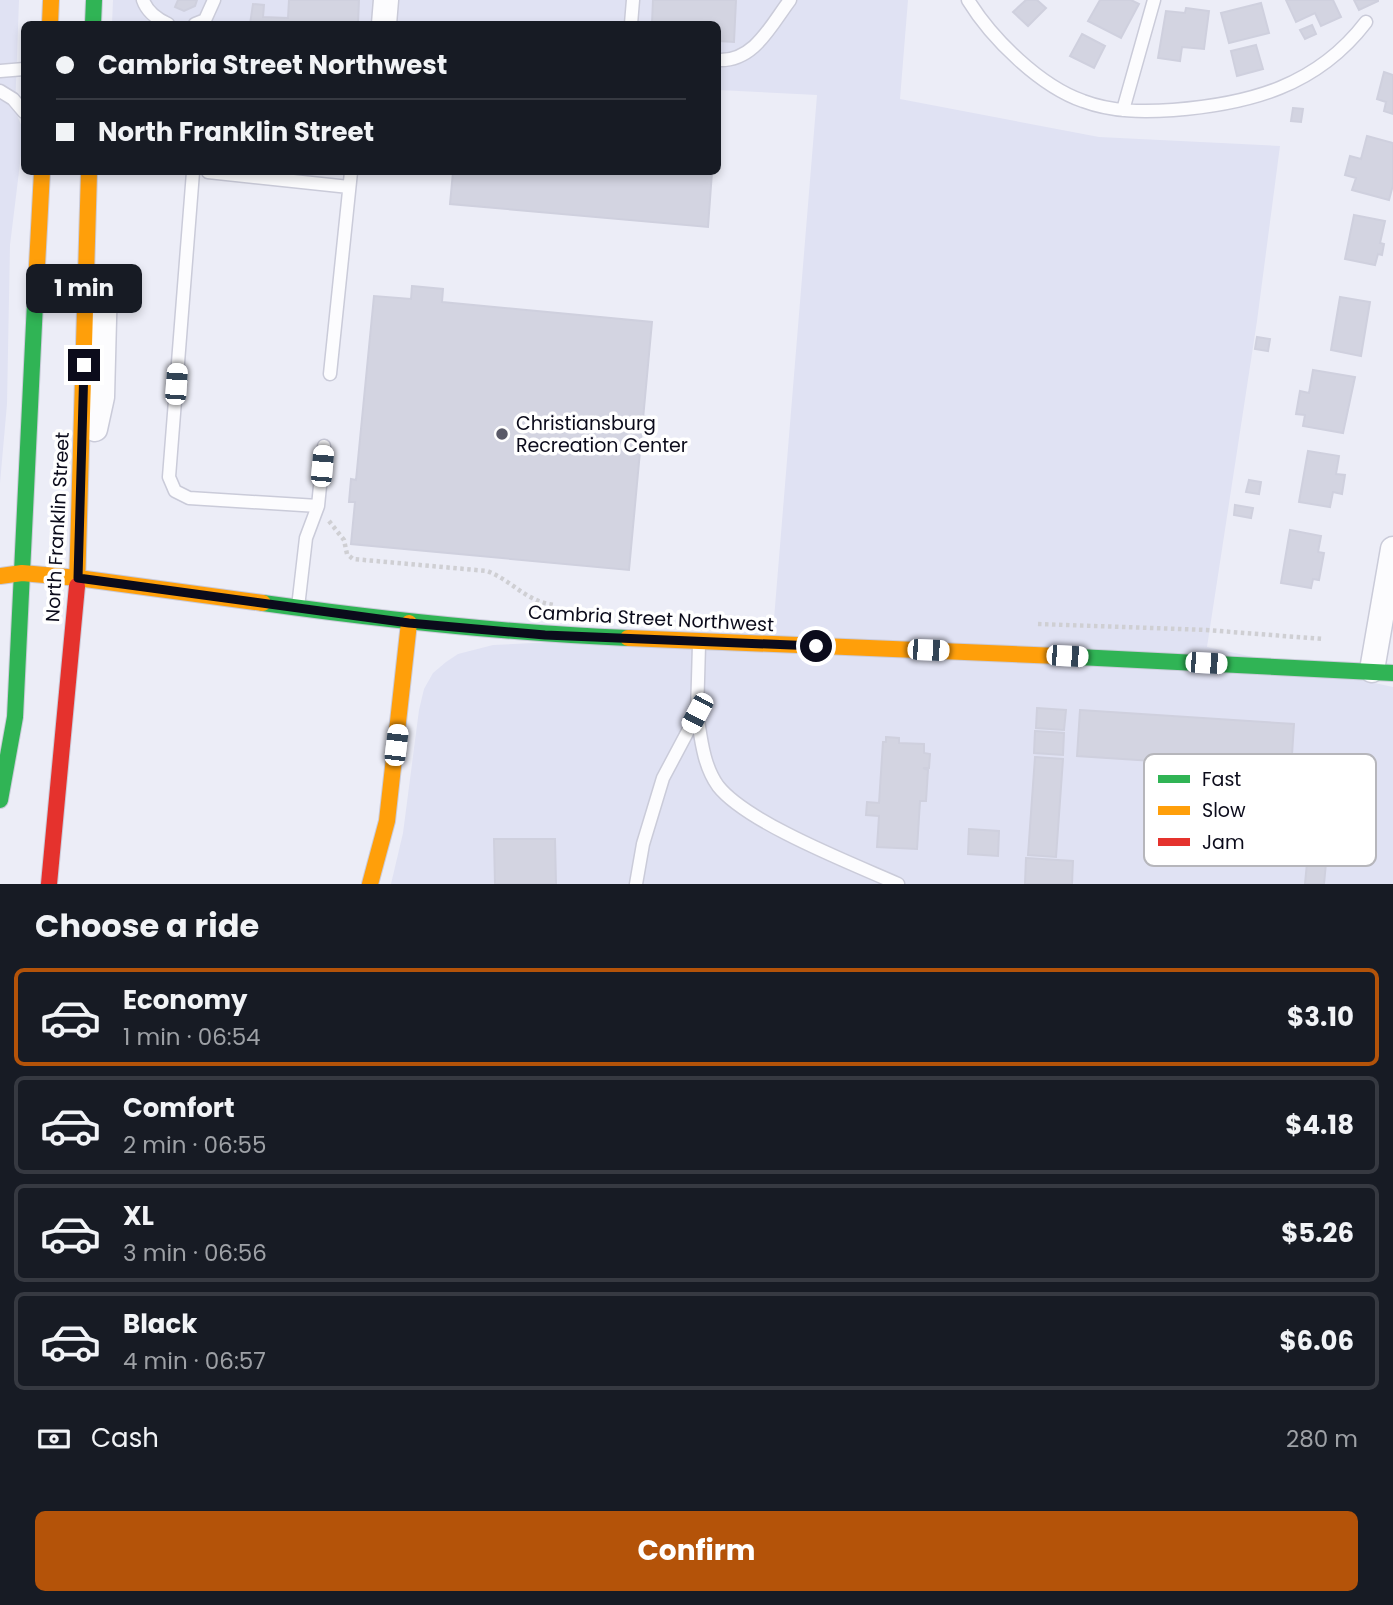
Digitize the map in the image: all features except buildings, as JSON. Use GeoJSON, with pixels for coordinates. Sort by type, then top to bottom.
{"type":"FeatureCollection","features":[{"type":"Feature","properties":{"kind":"main road"},"geometry":{"type":"LineString","coordinates":[[50,21],[51,0]]}},
{"type":"Feature","properties":{"kind":"main road"},"geometry":{"type":"LineString","coordinates":[[93,21],[94,0]]}},
{"type":"Feature","properties":{"kind":"main road","name":"North Franklin Street"},"geometry":{"type":"LineString","coordinates":[[0,800],[15,717],[42,175]]}},
{"type":"Feature","properties":{"kind":"main road","name":"North Franklin Street"},"geometry":{"type":"LineString","coordinates":[[49,884],[78,578],[89,175]]}},
{"type":"Feature","properties":{"kind":"main road"},"geometry":{"type":"LineString","coordinates":[[71,230],[86,292]]}},
{"type":"Feature","properties":{"kind":"main road","name":"Cambria Street Northwest"},"geometry":{"type":"LineString","coordinates":[[0,576],[22,573],[78,578],[409,623],[545,635],[1382,671]]}},
{"type":"Feature","properties":{"kind":"main road"},"geometry":{"type":"LineString","coordinates":[[370,884],[387,821],[409,623]]}},
{"type":"Feature","properties":{"kind":"main road"},"geometry":{"type":"LineString","coordinates":[[0,680],[15,717]]}},
{"type":"Feature","properties":{"kind":"street"},"geometry":{"type":"LineString","coordinates":[[384,21],[386,0]]}},
{"type":"Feature","properties":{"kind":"street"},"geometry":{"type":"LineString","coordinates":[[81,488],[102,397],[108,175]]}},
{"type":"Feature","properties":{"kind":"street"},"geometry":{"type":"LineString","coordinates":[[1382,671],[1393,550]]}},
{"type":"Feature","properties":{"kind":"lane"},"geometry":{"type":"LineString","coordinates":[[143,0],[145,7],[161,21]]}},
{"type":"Feature","properties":{"kind":"lane"},"geometry":{"type":"LineString","coordinates":[[202,21],[214,0]]}},
{"type":"Feature","properties":{"kind":"lane"},"geometry":{"type":"LineString","coordinates":[[631,21],[633,0]]}},
{"type":"Feature","properties":{"kind":"lane"},"geometry":{"type":"LineString","coordinates":[[721,60],[742,56],[754,48],[790,0]]}},
{"type":"Feature","properties":{"kind":"lane"},"geometry":{"type":"LineString","coordinates":[[968,0],[998,38],[1037,74],[1080,100],[1123,110],[1166,110],[1220,105],[1250,100],[1276,91],[1320,66],[1354,38],[1366,22]]}},
{"type":"Feature","properties":{"kind":"lane"},"geometry":{"type":"LineString","coordinates":[[1123,110],[1154,0]]}},
{"type":"Feature","properties":{"kind":"lane"},"geometry":{"type":"LineString","coordinates":[[0,71],[21,69]]}},
{"type":"Feature","properties":{"kind":"lane"},"geometry":{"type":"LineString","coordinates":[[0,91],[13,99],[21,108]]}},
{"type":"Feature","properties":{"kind":"lane"},"geometry":{"type":"LineString","coordinates":[[193,175],[169,477],[175,491],[190,498],[318,506]]}},
{"type":"Feature","properties":{"kind":"lane"},"geometry":{"type":"LineString","coordinates":[[236,175],[349,187]]}},
{"type":"Feature","properties":{"kind":"lane"},"geometry":{"type":"LineString","coordinates":[[330,374],[351,175]]}},
{"type":"Feature","properties":{"kind":"lane"},"geometry":{"type":"LineString","coordinates":[[298,608],[306,538],[318,506],[324,446]]}},
{"type":"Feature","properties":{"kind":"lane"},"geometry":{"type":"LineString","coordinates":[[699,641],[697,713],[703,755],[718,786],[748,812],[843,860],[898,884]]}},
{"type":"Feature","properties":{"kind":"lane"},"geometry":{"type":"LineString","coordinates":[[636,884],[643,844],[663,778],[697,713]]}},
{"type":"Feature","properties":{"kind":"path"},"geometry":{"type":"LineString","coordinates":[[318,506],[344,541],[347,554],[353,559],[487,571],[502,577],[527,597],[561,606]]}},
{"type":"Feature","properties":{"kind":"path"},"geometry":{"type":"LineString","coordinates":[[1025,624],[1206,630],[1293,635],[1335,641]]}},
{"type":"Feature","properties":{"kind":"shaded area"},"geometry":{"type":"Polygon","coordinates":[[[0,0],[19,0],[15,111],[21,124],[21,155],[10,245],[7,404],[0,483],[0,0]]]}},
{"type":"Feature","properties":{"kind":"shaded area"},"geometry":{"type":"Polygon","coordinates":[[[113,0],[908,0],[900,99],[1099,137],[1280,146],[1257,321],[1207,647],[1393,687],[1393,884],[391,884],[403,833],[424,689],[433,673],[458,654],[493,645],[773,631],[817,95],[721,90],[721,21],[112,21],[113,0]]]}},
{"type":"Feature","properties":{"kind":"traffic: fast"},"geometry":{"type":"LineString","coordinates":[[93,21],[94,0]]}},
{"type":"Feature","properties":{"kind":"traffic: fast"},"geometry":{"type":"LineString","coordinates":[[0,800],[15,717],[35,303]]}},
{"type":"Feature","properties":{"kind":"traffic: fast"},"geometry":{"type":"LineString","coordinates":[[263,603],[445,625],[628,638]]}},
{"type":"Feature","properties":{"kind":"traffic: fast"},"geometry":{"type":"LineString","coordinates":[[1058,656],[1393,673]]}},
{"type":"Feature","properties":{"kind":"traffic: slow"},"geometry":{"type":"LineString","coordinates":[[50,21],[51,0]]}},
{"type":"Feature","properties":{"kind":"traffic: slow"},"geometry":{"type":"LineString","coordinates":[[35,303],[42,175]]}},
{"type":"Feature","properties":{"kind":"traffic: slow"},"geometry":{"type":"LineString","coordinates":[[77,586],[89,175]]}},
{"type":"Feature","properties":{"kind":"traffic: slow"},"geometry":{"type":"LineString","coordinates":[[0,576],[22,573],[78,578],[263,603]]}},
{"type":"Feature","properties":{"kind":"traffic: slow"},"geometry":{"type":"LineString","coordinates":[[370,884],[387,821],[409,623]]}},
{"type":"Feature","properties":{"kind":"traffic: slow"},"geometry":{"type":"LineString","coordinates":[[628,638],[1058,656]]}},
{"type":"Feature","properties":{"kind":"traffic: jam"},"geometry":{"type":"LineString","coordinates":[[49,884],[77,586]]}},
{"type":"Feature","properties":{"kind":"place","name":"Christiansburg Recreation Center"},"geometry":{"type":"Point","coordinates":[502,434]}},
{"type":"Feature","properties":{"kind":"route"},"geometry":{"type":"LineString","coordinates":[[84,365],[78,578],[409,623],[545,635],[816,646]]}}]}
